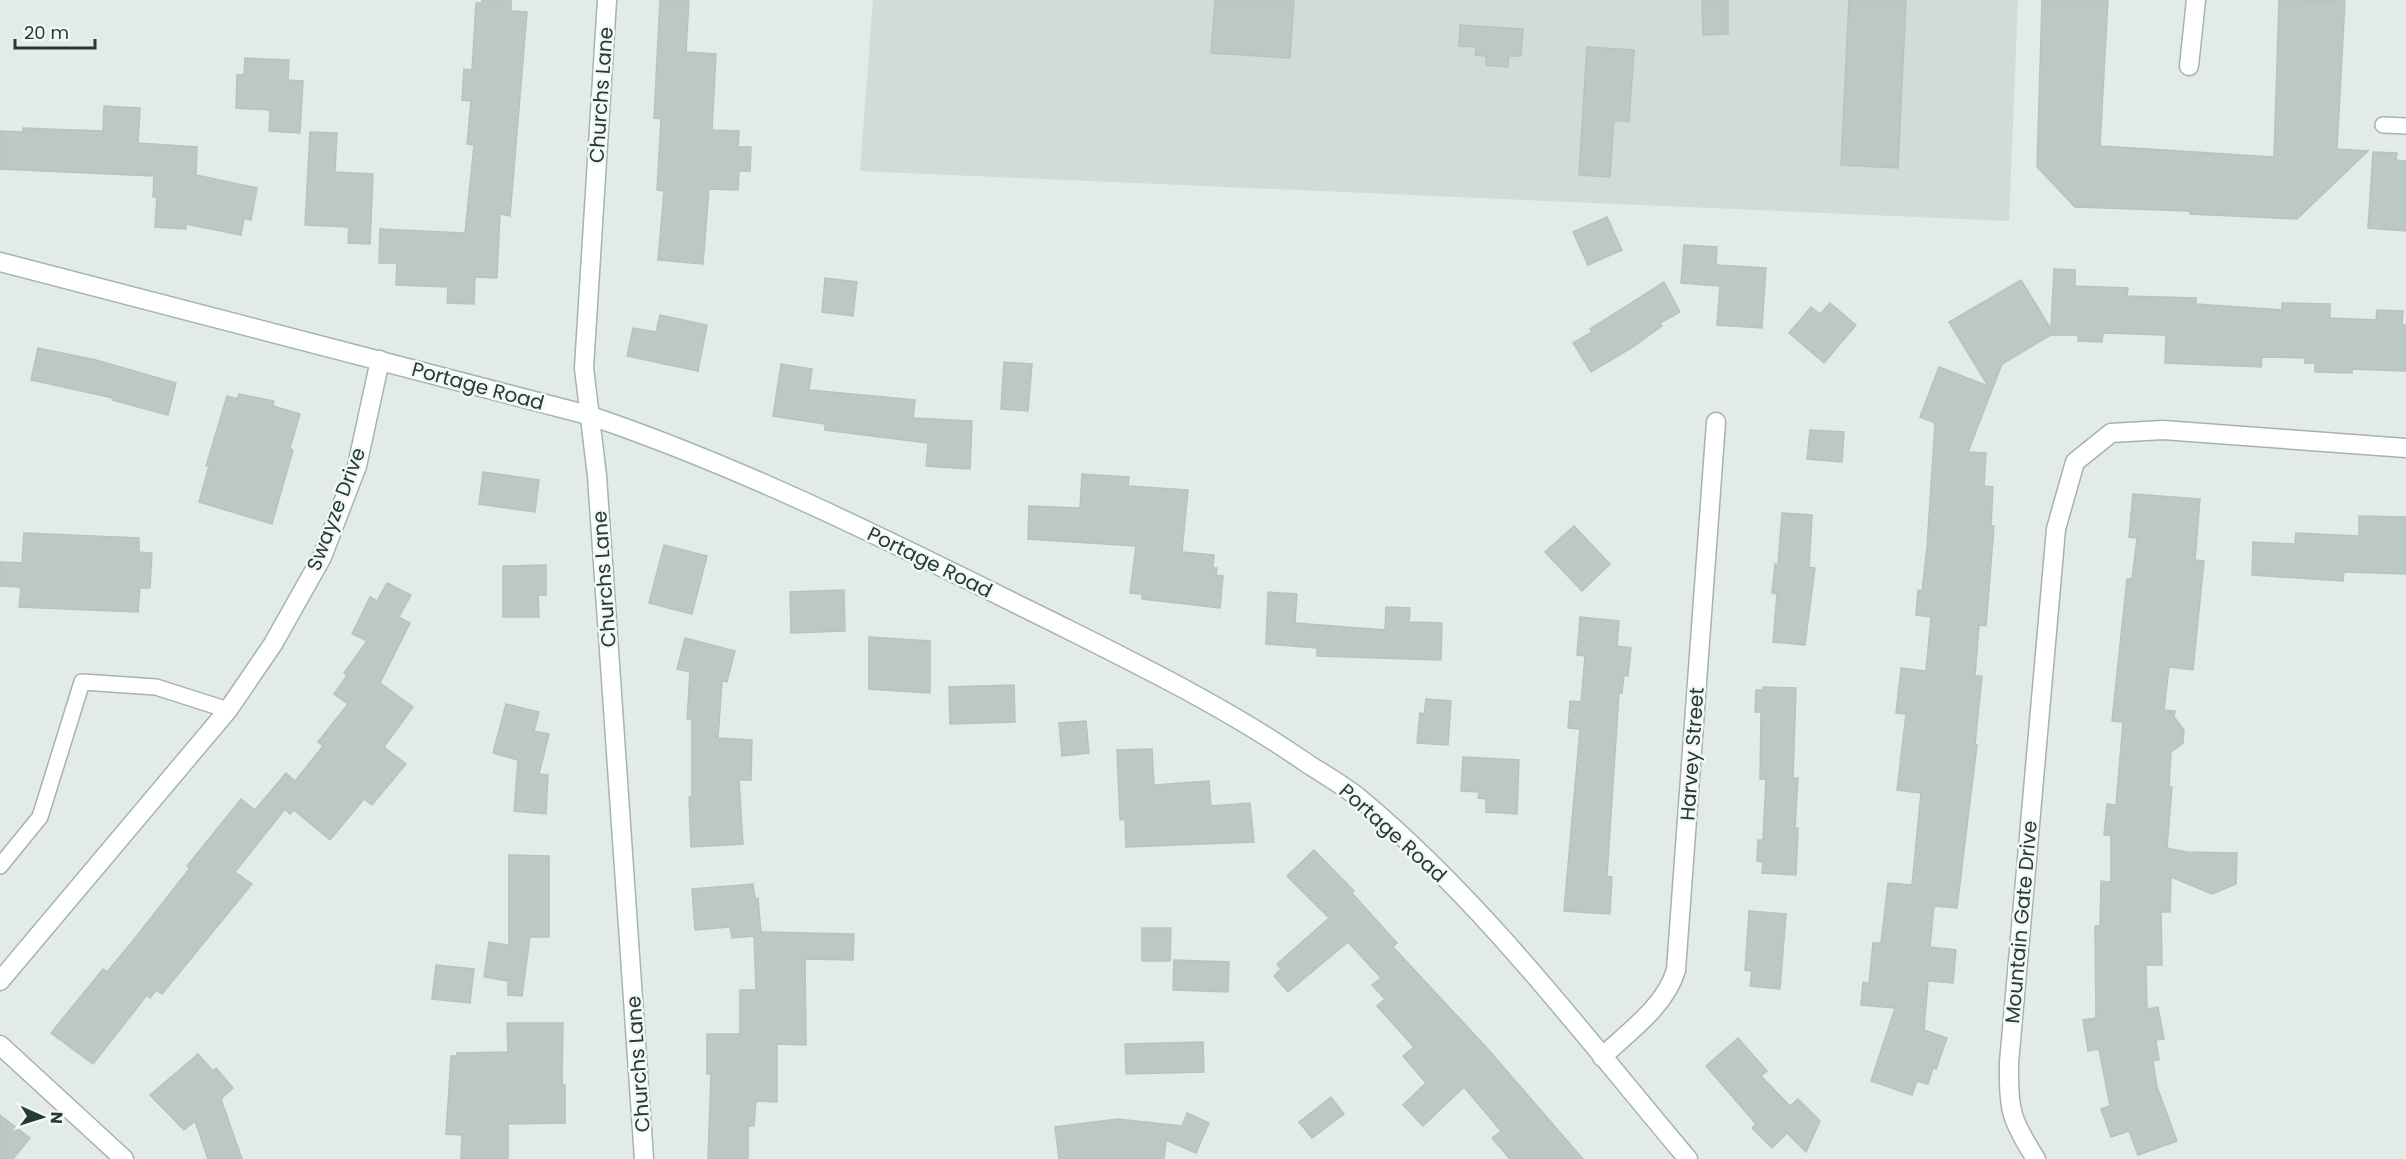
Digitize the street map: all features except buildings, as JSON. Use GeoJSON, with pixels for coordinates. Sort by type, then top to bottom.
{"type":"FeatureCollection","features":[{"type":"Feature","properties":{"kind":"street","name":"Churchs Lane"},"geometry":{"type":"LineString","coordinates":[[607,0],[584,368],[598,500],[644,1159]]}},
{"type":"Feature","properties":{"kind":"street"},"geometry":{"type":"LineString","coordinates":[[2190,66],[2196,0]]}},
{"type":"Feature","properties":{"kind":"street","name":"Portage Road"},"geometry":{"type":"LineString","coordinates":[[0,262],[588,416],[676,446],[831,513],[1163,677],[1253,725],[1358,797],[1449,882],[1688,1159]]}},
{"type":"Feature","properties":{"kind":"street","name":"Swayze Drive"},"geometry":{"type":"LineString","coordinates":[[0,981],[228,710],[273,644],[321,557],[357,466],[380,360]]}},
{"type":"Feature","properties":{"kind":"street","name":"Harvey Street"},"geometry":{"type":"LineString","coordinates":[[1602,1057],[1663,1000],[1671,987],[1676,970],[1716,422]]}},
{"type":"Feature","properties":{"kind":"street","name":"Mountain Gate Drive"},"geometry":{"type":"LineString","coordinates":[[2036,1159],[2015,1127],[2008,1096],[2013,1010],[2056,529],[2075,462],[2111,433],[2163,430],[2406,448]]}},
{"type":"Feature","properties":{"kind":"street"},"geometry":{"type":"LineString","coordinates":[[0,1045],[124,1159]]}},
{"type":"Feature","properties":{"kind":"lane"},"geometry":{"type":"LineString","coordinates":[[2383,125],[2406,126]]}},
{"type":"Feature","properties":{"kind":"lane"},"geometry":{"type":"LineString","coordinates":[[0,866],[40,817],[82,682],[156,687],[228,710]]}},
{"type":"Feature","properties":{"kind":"shaded area"},"geometry":{"type":"Polygon","coordinates":[[[873,0],[2018,0],[2009,221],[860,171],[873,0]]]}}]}
